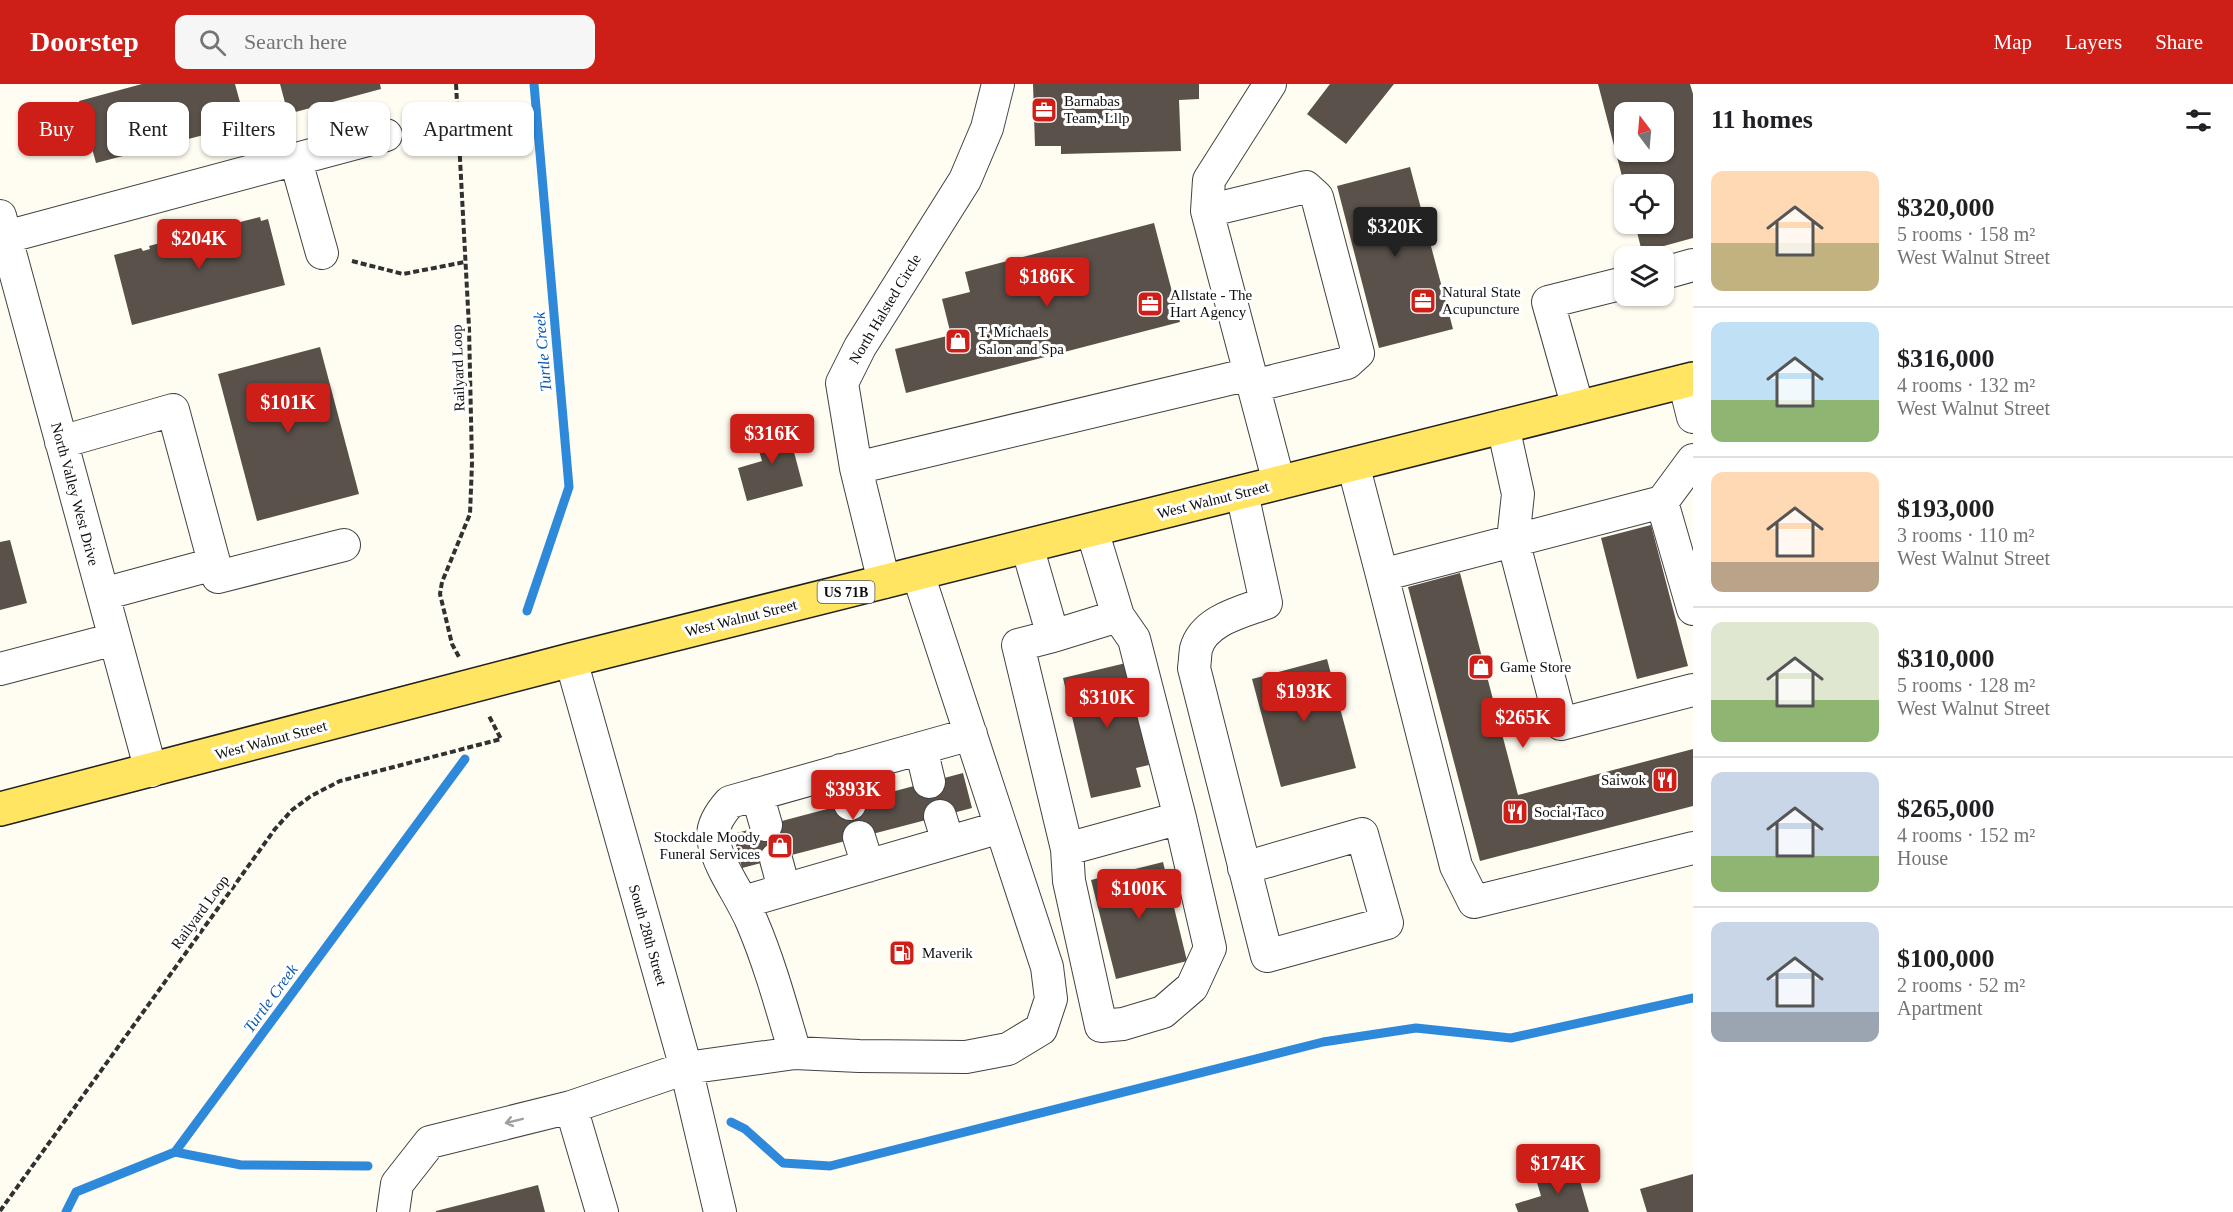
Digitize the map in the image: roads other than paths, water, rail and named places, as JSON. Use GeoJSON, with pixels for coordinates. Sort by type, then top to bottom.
{"type":"FeatureCollection","features":[{"type":"Feature","properties":{"kind":"main road","name":"West Walnut Street"},"geometry":{"type":"LineString","coordinates":[[0,809],[571,660],[1688,380]]}},
{"type":"Feature","properties":{"kind":"street","name":"North Halsted Circle"},"geometry":{"type":"LineString","coordinates":[[884,582],[856,468],[842,383],[860,347],[965,180],[987,128],[998,84]]}},
{"type":"Feature","properties":{"kind":"street"},"geometry":{"type":"LineString","coordinates":[[1270,84],[1209,180],[1207,211],[1279,483]]}},
{"type":"Feature","properties":{"kind":"street"},"geometry":{"type":"LineString","coordinates":[[3,227],[314,156]]}},
{"type":"Feature","properties":{"kind":"street"},"geometry":{"type":"LineString","coordinates":[[296,161],[322,253]]}},
{"type":"Feature","properties":{"kind":"street"},"geometry":{"type":"LineString","coordinates":[[856,468],[1251,380],[1347,363],[1358,353],[1317,197],[1306,187],[1207,211]]}},
{"type":"Feature","properties":{"kind":"street","name":"North Valley West Drive"},"geometry":{"type":"LineString","coordinates":[[3,227],[151,771]]}},
{"type":"Feature","properties":{"kind":"street"},"geometry":{"type":"LineString","coordinates":[[1674,271],[1693,266]]}},
{"type":"Feature","properties":{"kind":"street"},"geometry":{"type":"LineString","coordinates":[[1578,408],[1548,302],[1614,286]]}},
{"type":"Feature","properties":{"kind":"street"},"geometry":{"type":"LineString","coordinates":[[1688,380],[1693,417]]}},
{"type":"Feature","properties":{"kind":"street"},"geometry":{"type":"LineString","coordinates":[[61,442],[173,411],[218,577],[344,545]]}},
{"type":"Feature","properties":{"kind":"street"},"geometry":{"type":"LineString","coordinates":[[1503,426],[1518,494],[1513,540],[1561,724],[1693,690]]}},
{"type":"Feature","properties":{"kind":"street"},"geometry":{"type":"LineString","coordinates":[[1382,575],[1662,501],[1693,460]]}},
{"type":"Feature","properties":{"kind":"street"},"geometry":{"type":"LineString","coordinates":[[1353,464],[1456,866],[1474,902],[1693,848]]}},
{"type":"Feature","properties":{"kind":"street"},"geometry":{"type":"LineString","coordinates":[[1242,493],[1266,603],[1222,620],[1204,633],[1197,648],[1194,668],[1244,868],[1267,956],[1387,923],[1362,834],[1244,868]]}},
{"type":"Feature","properties":{"kind":"street"},"geometry":{"type":"LineString","coordinates":[[1662,501],[1693,609]]}},
{"type":"Feature","properties":{"kind":"street"},"geometry":{"type":"LineString","coordinates":[[1092,530],[1118,616],[1134,639],[1180,818],[1209,948],[1192,987],[1163,1012],[1123,1024],[1101,1026],[1069,881],[1067,849],[1018,645],[1118,616]]}},
{"type":"Feature","properties":{"kind":"street"},"geometry":{"type":"LineString","coordinates":[[1027,546],[1053,636]]}},
{"type":"Feature","properties":{"kind":"street"},"geometry":{"type":"LineString","coordinates":[[103,594],[214,564]]}},
{"type":"Feature","properties":{"kind":"street"},"geometry":{"type":"LineString","coordinates":[[393,1212],[397,1184],[430,1142],[571,1107],[686,1068],[795,1053],[859,1056],[966,1056],[1008,1049],[1041,1029],[1051,999],[1047,967],[918,574]]}},
{"type":"Feature","properties":{"kind":"street"},"geometry":{"type":"LineString","coordinates":[[0,669],[115,639]]}},
{"type":"Feature","properties":{"kind":"street","name":"South 28th Street"},"geometry":{"type":"LineString","coordinates":[[571,660],[686,1068],[720,1212]]}},
{"type":"Feature","properties":{"kind":"street"},"geometry":{"type":"LineString","coordinates":[[795,1053],[762,945],[713,841],[718,816],[730,802],[971,734]]}},
{"type":"Feature","properties":{"kind":"street"},"geometry":{"type":"LineString","coordinates":[[921,748],[929,782]]}},
{"type":"Feature","properties":{"kind":"street"},"geometry":{"type":"LineString","coordinates":[[841,770],[850,804]]}},
{"type":"Feature","properties":{"kind":"street"},"geometry":{"type":"LineString","coordinates":[[757,794],[766,825]]}},
{"type":"Feature","properties":{"kind":"street"},"geometry":{"type":"LineString","coordinates":[[1067,849],[1180,818]]}},
{"type":"Feature","properties":{"kind":"street"},"geometry":{"type":"LineString","coordinates":[[743,902],[784,890],[864,852],[944,829],[1001,827]]}},
{"type":"Feature","properties":{"kind":"street"},"geometry":{"type":"LineString","coordinates":[[776,859],[784,890]]}},
{"type":"Feature","properties":{"kind":"street"},"geometry":{"type":"LineString","coordinates":[[571,1107],[602,1212]]}},
{"type":"Feature","properties":{"kind":"waterway","name":"Turtle Creek"},"geometry":{"type":"LineString","coordinates":[[527,611],[569,487],[534,84]]}},
{"type":"Feature","properties":{"kind":"waterway","name":"Turtle Creek"},"geometry":{"type":"LineString","coordinates":[[66,1212],[76,1192],[175,1152],[465,759]]}},
{"type":"Feature","properties":{"kind":"waterway"},"geometry":{"type":"LineString","coordinates":[[731,1122],[745,1129],[783,1163],[830,1166],[1323,1042],[1416,1028],[1511,1038],[1693,998]]}},
{"type":"Feature","properties":{"kind":"waterway"},"geometry":{"type":"LineString","coordinates":[[175,1152],[241,1165],[368,1166]]}},
{"type":"Feature","properties":{"kind":"place","name":"Barnabas Team, Lllp"},"geometry":{"type":"Point","coordinates":[1044,110]}},
{"type":"Feature","properties":{"kind":"place","name":"Natural State Acupuncture"},"geometry":{"type":"Point","coordinates":[1423,301]}},
{"type":"Feature","properties":{"kind":"place","name":"Allstate - The Hart Agency"},"geometry":{"type":"Point","coordinates":[1150,304]}},
{"type":"Feature","properties":{"kind":"place","name":"T. Michaels Salon and Spa"},"geometry":{"type":"Point","coordinates":[958,341]}},
{"type":"Feature","properties":{"kind":"place","name":"Game Store"},"geometry":{"type":"Point","coordinates":[1481,667]}},
{"type":"Feature","properties":{"kind":"place","name":"Saiwok"},"geometry":{"type":"Point","coordinates":[1665,780]}},
{"type":"Feature","properties":{"kind":"place","name":"Social Taco"},"geometry":{"type":"Point","coordinates":[1515,812]}},
{"type":"Feature","properties":{"kind":"place","name":"Stockdale Moody Funeral Services"},"geometry":{"type":"Point","coordinates":[780,846]}},
{"type":"Feature","properties":{"kind":"place","name":"Maverik"},"geometry":{"type":"Point","coordinates":[902,953]}}]}
